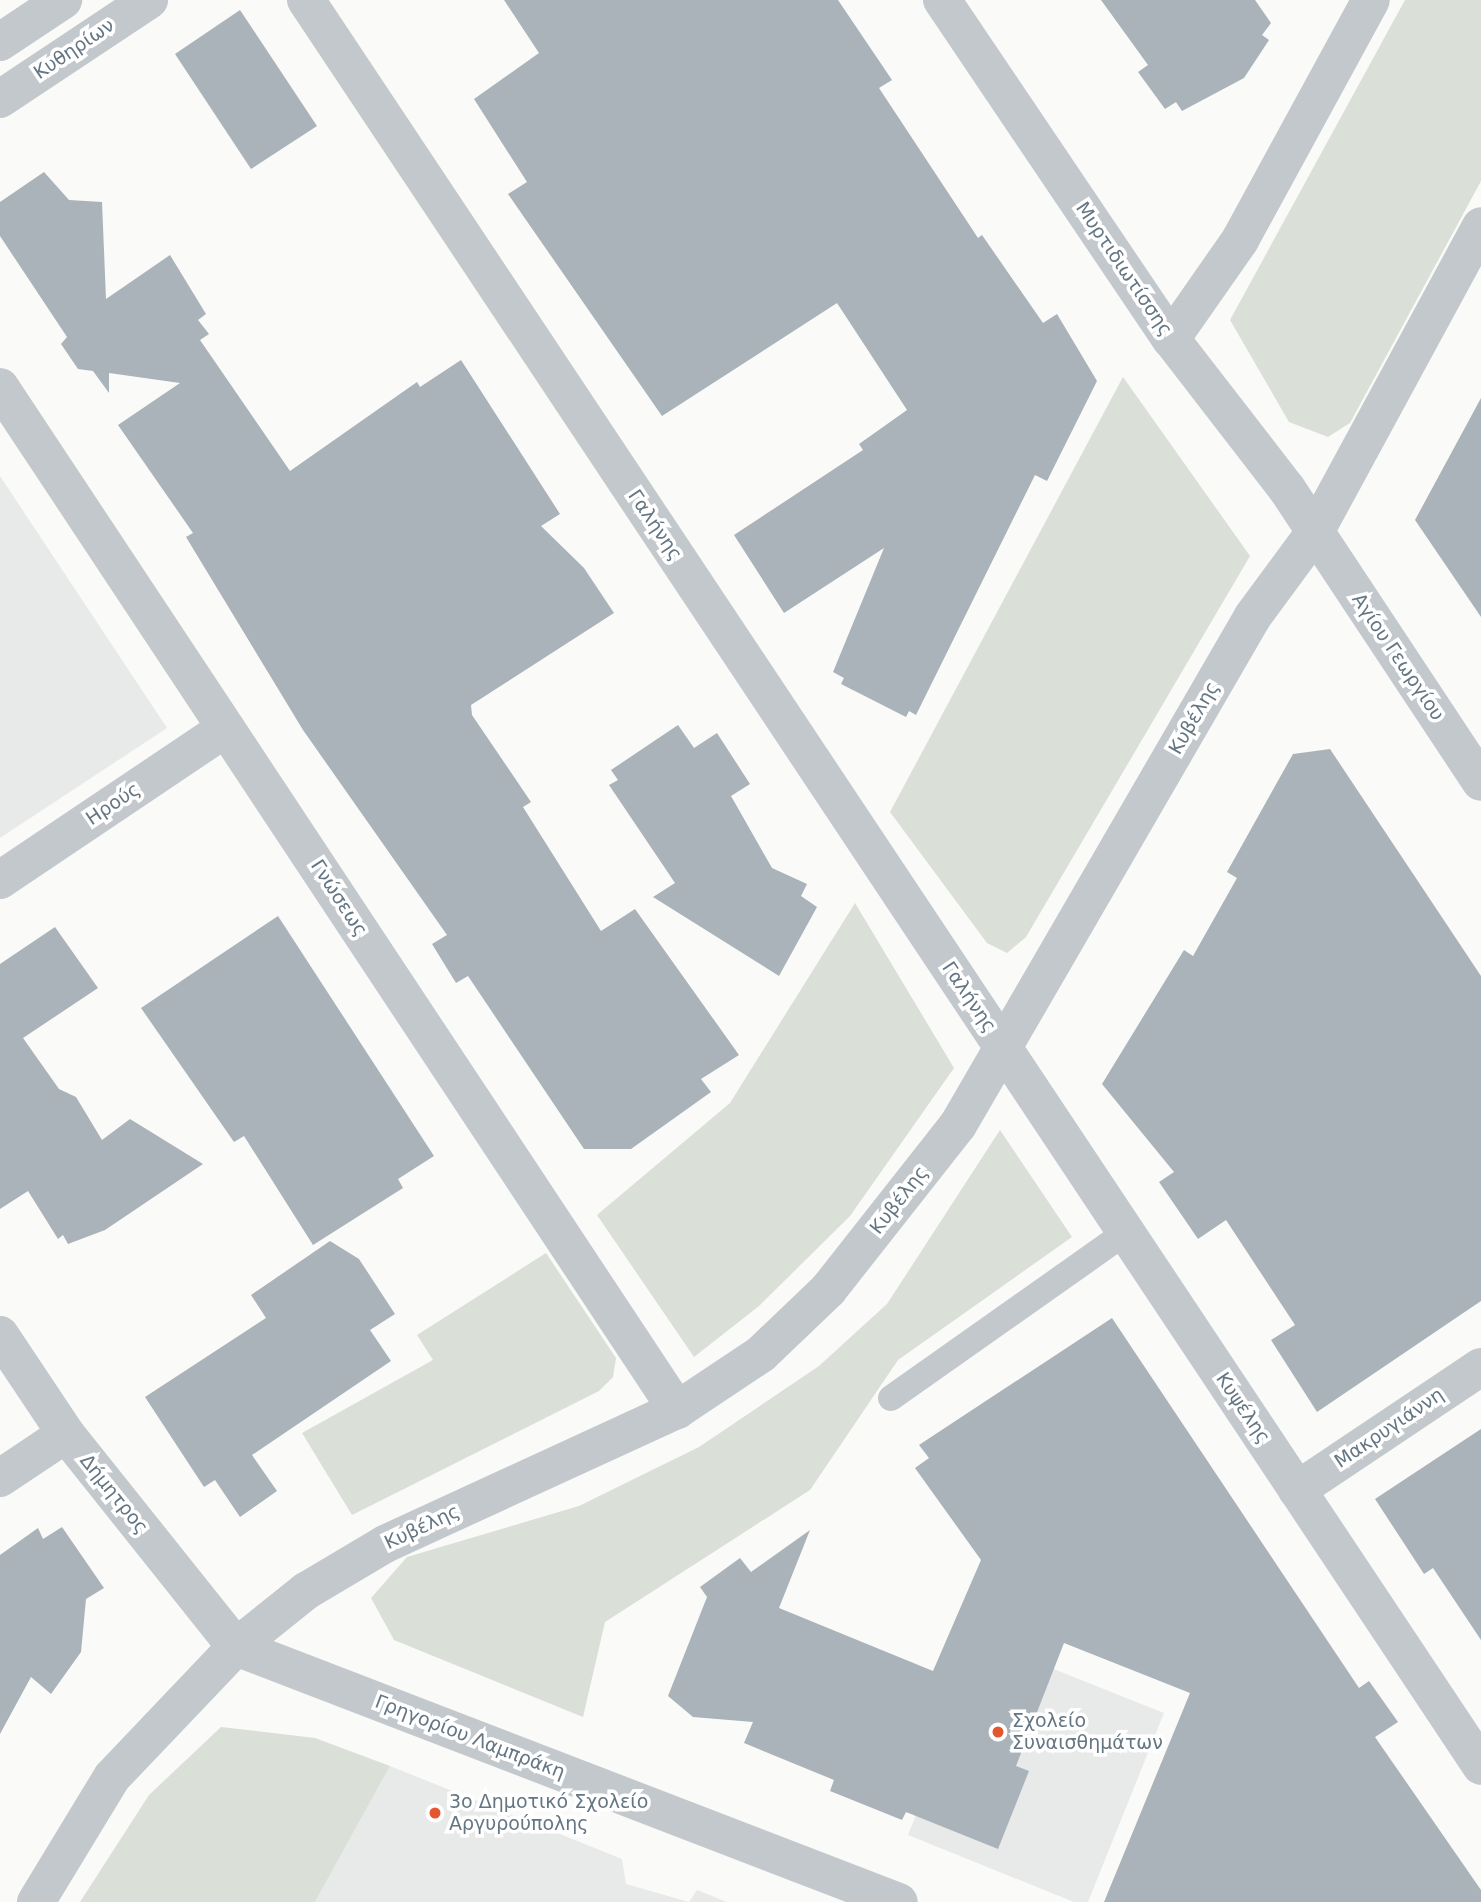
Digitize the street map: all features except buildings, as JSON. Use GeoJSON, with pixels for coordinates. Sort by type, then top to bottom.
{"type":"FeatureCollection","features":[{"type":"Feature","properties":{"kind":"street"},"geometry":{"type":"LineString","coordinates":[[0,43],[63,0]]}},
{"type":"Feature","properties":{"kind":"street","name":"Κυθηρίων"},"geometry":{"type":"LineString","coordinates":[[0,99],[149,0]]}},
{"type":"Feature","properties":{"kind":"street","name":"Γαλήνης"},"geometry":{"type":"LineString","coordinates":[[306,0],[1004,1049]]}},
{"type":"Feature","properties":{"kind":"street","name":"Μυρτιδιωτίσσης"},"geometry":{"type":"LineString","coordinates":[[942,0],[1171,339],[1315,532]]}},
{"type":"Feature","properties":{"kind":"street"},"geometry":{"type":"LineString","coordinates":[[1171,339],[1240,240],[1371,0]]}},
{"type":"Feature","properties":{"kind":"street","name":"Κυβέλης"},"geometry":{"type":"LineString","coordinates":[[36,1902],[112,1777],[236,1647],[306,1591],[385,1544],[677,1410],[761,1354],[828,1290],[958,1125],[1253,616],[1315,532],[1481,226]]}},
{"type":"Feature","properties":{"kind":"street","name":"Γνώσεως"},"geometry":{"type":"LineString","coordinates":[[0,387],[677,1410]]}},
{"type":"Feature","properties":{"kind":"street","name":"Αγίου Γεωργίου"},"geometry":{"type":"LineString","coordinates":[[1315,532],[1481,782]]}},
{"type":"Feature","properties":{"kind":"street","name":"Ηρούς"},"geometry":{"type":"LineString","coordinates":[[0,880],[226,728]]}},
{"type":"Feature","properties":{"kind":"street","name":"Κυψέλης"},"geometry":{"type":"LineString","coordinates":[[1004,1049],[1481,1766]]}},
{"type":"Feature","properties":{"kind":"street","name":"Δήμητρος"},"geometry":{"type":"LineString","coordinates":[[0,1335],[66,1434],[236,1647]]}},
{"type":"Feature","properties":{"kind":"street","name":"Μακρυγιάννη"},"geometry":{"type":"LineString","coordinates":[[1297,1490],[1481,1367]]}},
{"type":"Feature","properties":{"kind":"street"},"geometry":{"type":"LineString","coordinates":[[0,1478],[66,1434]]}},
{"type":"Feature","properties":{"kind":"street","name":"Γρηγορίου Λαμπράκη"},"geometry":{"type":"LineString","coordinates":[[236,1647],[888,1900]]}},
{"type":"Feature","properties":{"kind":"lane"},"geometry":{"type":"LineString","coordinates":[[891,1398],[1126,1232]]}},
{"type":"Feature","properties":{"kind":"shaded area"},"geometry":{"type":"Polygon","coordinates":[[[1405,0],[1481,0],[1481,181],[1350,423],[1328,437],[1289,422],[1230,320],[1405,0]]]}},
{"type":"Feature","properties":{"kind":"shaded area"},"geometry":{"type":"Polygon","coordinates":[[[1123,377],[1250,556],[1026,937],[1007,953],[987,943],[890,812],[1123,377]]]}},
{"type":"Feature","properties":{"kind":"shaded area"},"geometry":{"type":"Polygon","coordinates":[[[0,476],[167,728],[0,838],[0,476]]]}},
{"type":"Feature","properties":{"kind":"shaded area"},"geometry":{"type":"Polygon","coordinates":[[[855,903],[954,1068],[850,1216],[759,1306],[694,1357],[597,1215],[730,1103],[855,903]]]}},
{"type":"Feature","properties":{"kind":"shaded area"},"geometry":{"type":"Polygon","coordinates":[[[1000,1130],[1072,1237],[898,1360],[810,1490],[605,1622],[583,1717],[394,1640],[371,1598],[407,1557],[579,1506],[699,1447],[819,1366],[887,1304],[1000,1130]]]}},
{"type":"Feature","properties":{"kind":"shaded area"},"geometry":{"type":"Polygon","coordinates":[[[546,1253],[616,1358],[613,1377],[599,1391],[352,1515],[302,1433],[433,1360],[417,1335],[546,1253]]]}},
{"type":"Feature","properties":{"kind":"shaded area"},"geometry":{"type":"Polygon","coordinates":[[[986,1642],[1164,1713],[1088,1902],[1074,1902],[908,1835],[986,1642]]]}},
{"type":"Feature","properties":{"kind":"shaded area"},"geometry":{"type":"Polygon","coordinates":[[[221,1727],[315,1738],[390,1766],[315,1902],[80,1902],[149,1795],[221,1727]]]}},
{"type":"Feature","properties":{"kind":"shaded area","name":"3ο Δημοτικό Σχολείο Αργυρούπολης"},"geometry":{"type":"Polygon","coordinates":[[[390,1766],[622,1859],[626,1884],[689,1902],[315,1902],[390,1766]]]}},
{"type":"Feature","properties":{"kind":"shaded area"},"geometry":{"type":"Polygon","coordinates":[[[697,1890],[727,1902],[689,1902],[697,1890]]]}},
{"type":"Feature","properties":{"kind":"place","name":"Σχολείο Συναισθημάτων"},"geometry":{"type":"Point","coordinates":[998,1732]}},
{"type":"Feature","properties":{"kind":"place","name":"3ο Δημοτικό Σχολείο Αργυρούπολης"},"geometry":{"type":"Point","coordinates":[435,1813]}}]}
